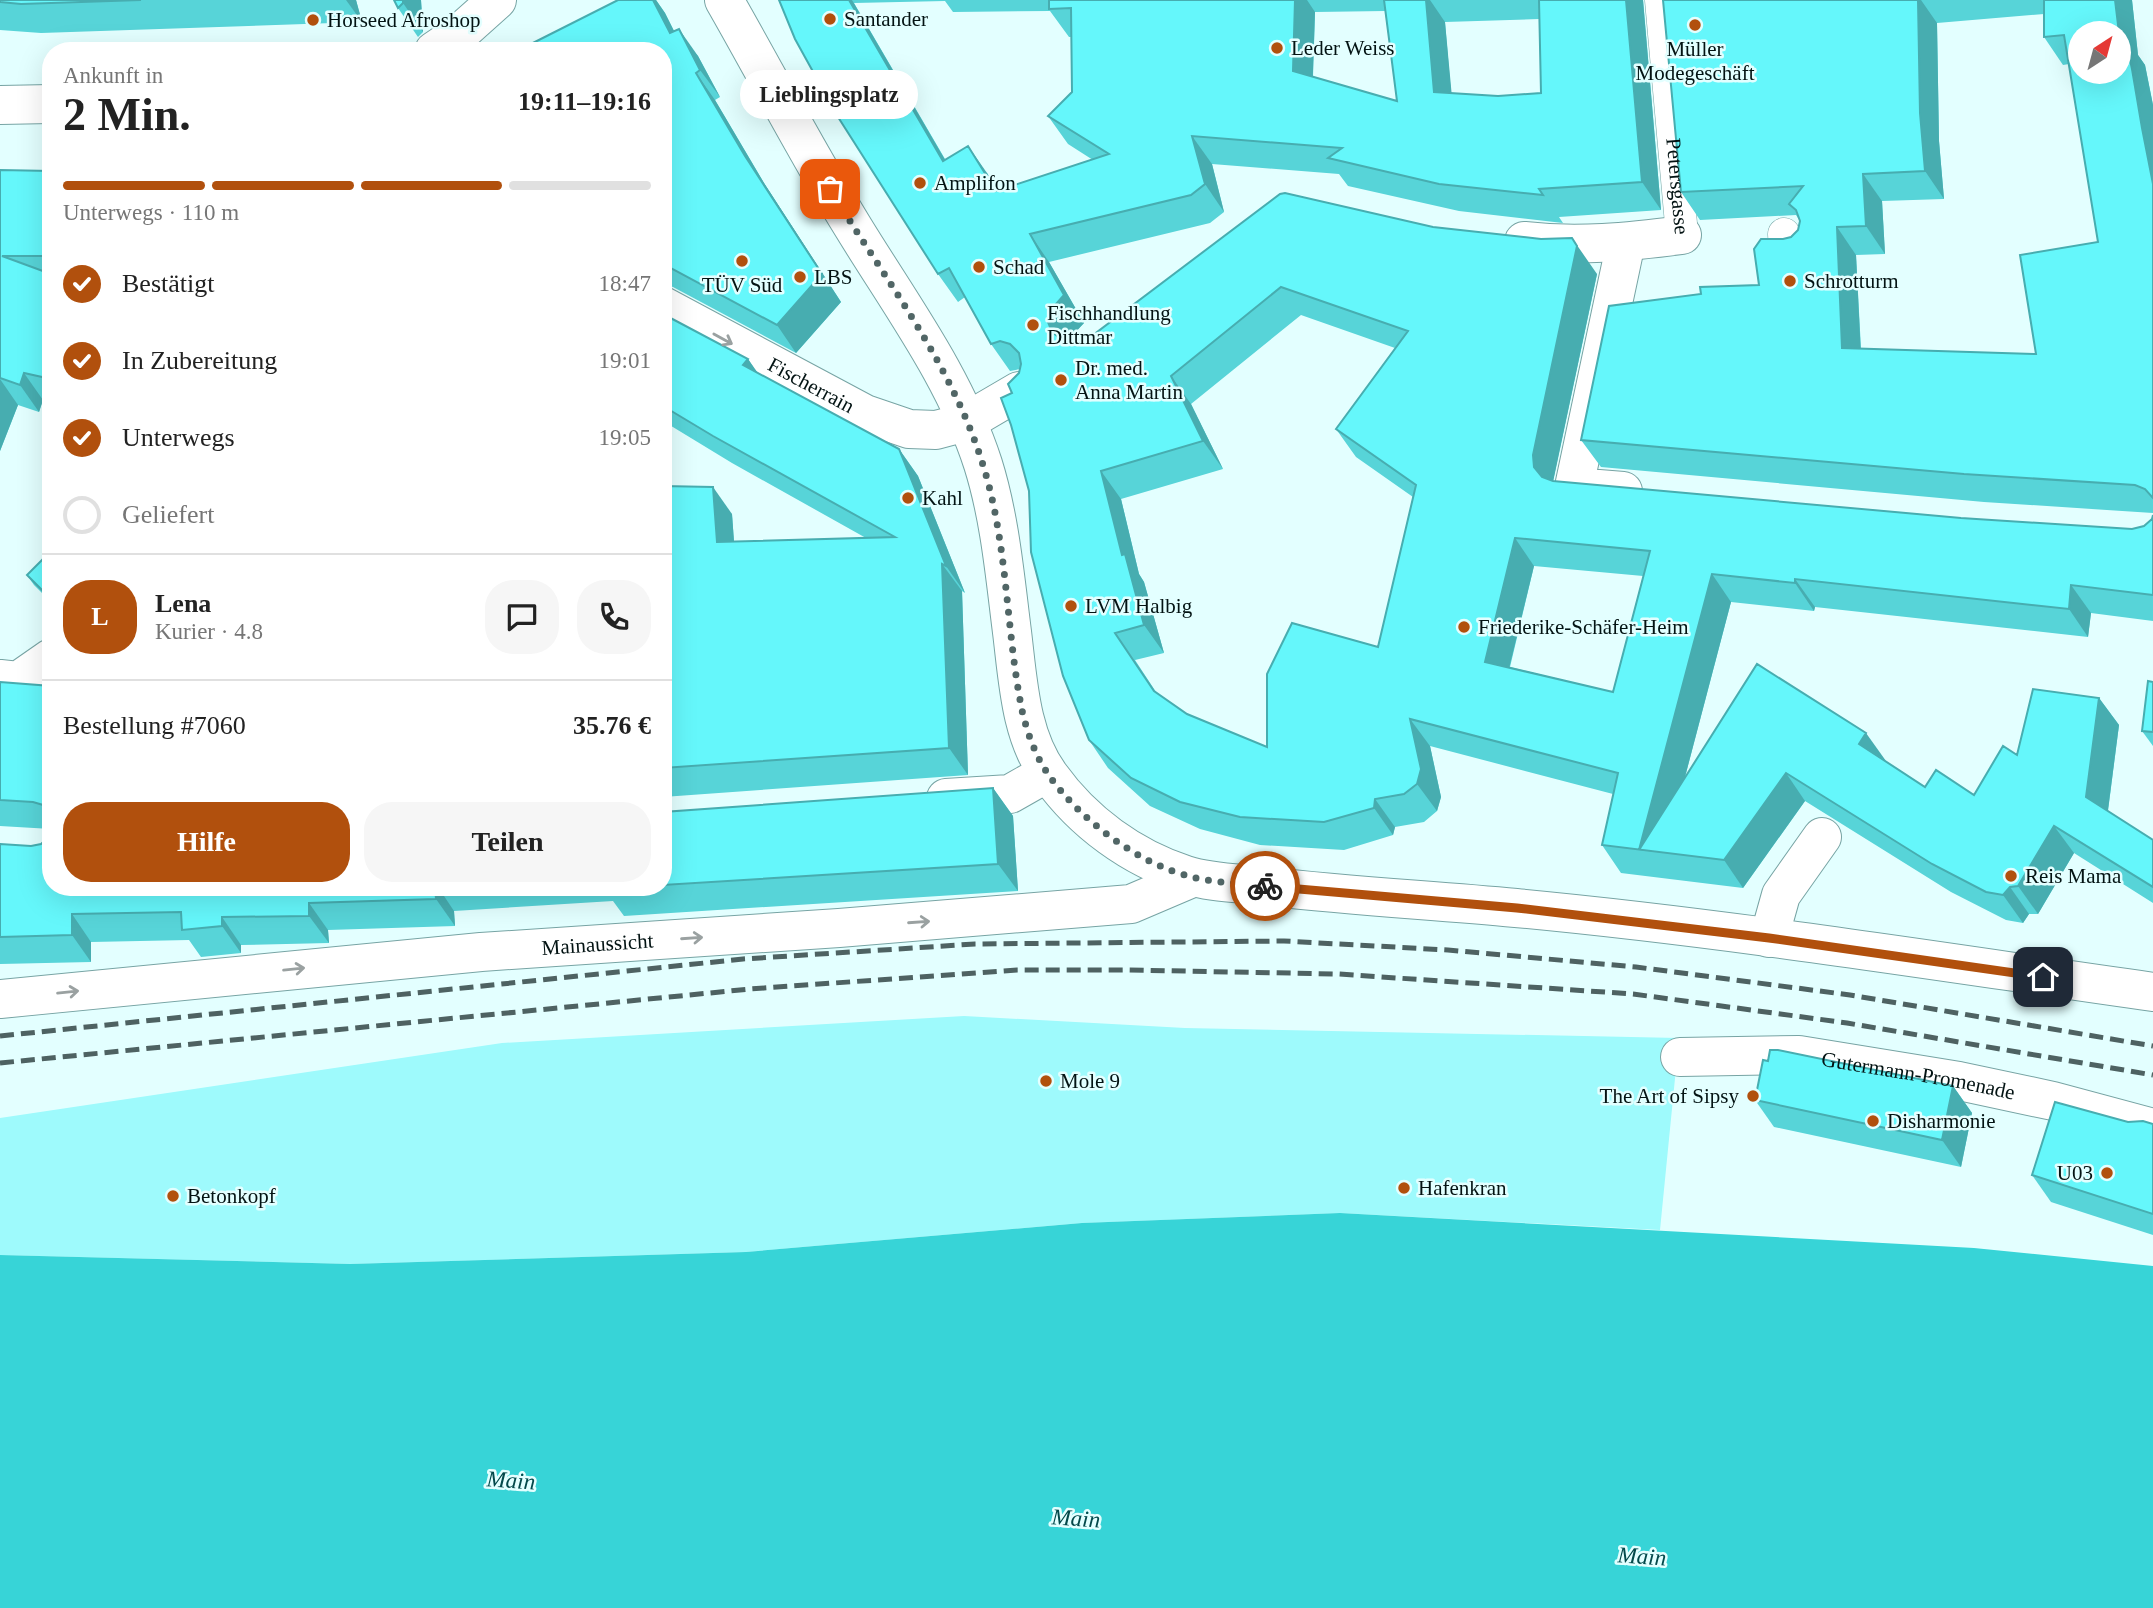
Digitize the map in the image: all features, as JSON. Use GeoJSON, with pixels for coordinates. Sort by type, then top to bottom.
{"type":"FeatureCollection","features":[{"type":"Feature","properties":{"kind":"street"},"geometry":{"type":"LineString","coordinates":[[447,42],[498,0]]}},
{"type":"Feature","properties":{"kind":"street"},"geometry":{"type":"LineString","coordinates":[[724,0],[804,146],[945,375],[983,466],[993,509],[1020,702],[1033,743],[1047,773],[1103,832],[1131,850],[1192,877],[1287,889],[1517,908],[1769,938],[2153,992]]}},
{"type":"Feature","properties":{"kind":"street","name":"Petersgasse"},"geometry":{"type":"LineString","coordinates":[[1496,237],[1563,245],[1626,242],[1682,235],[1661,0]]}},
{"type":"Feature","properties":{"kind":"street"},"geometry":{"type":"LineString","coordinates":[[0,105],[42,104]]}},
{"type":"Feature","properties":{"kind":"street"},"geometry":{"type":"LineString","coordinates":[[1626,242],[1574,487],[1656,494]]}},
{"type":"Feature","properties":{"kind":"street","name":"Fischerrain"},"geometry":{"type":"LineString","coordinates":[[672,311],[865,414],[909,429],[936,430],[966,422],[1019,391]]}},
{"type":"Feature","properties":{"kind":"street"},"geometry":{"type":"LineString","coordinates":[[0,679],[18,681],[42,664]]}},
{"type":"Feature","properties":{"kind":"street"},"geometry":{"type":"LineString","coordinates":[[913,801],[1010,794],[1047,773]]}},
{"type":"Feature","properties":{"kind":"street"},"geometry":{"type":"LineString","coordinates":[[1769,938],[1781,895],[1822,836]]}},
{"type":"Feature","properties":{"kind":"street","name":"Mainaussicht"},"geometry":{"type":"LineString","coordinates":[[0,999],[481,952],[853,927],[1131,904],[1192,877]]}},
{"type":"Feature","properties":{"kind":"street","name":"Gutermann-Promenade"},"geometry":{"type":"LineString","coordinates":[[1680,1057],[1799,1055],[1959,1081],[2053,1101],[2153,1128]]}},
{"type":"Feature","properties":{"kind":"shaded area"},"geometry":{"type":"Polygon","coordinates":[[[964,1016],[1185,1028],[1679,1038],[1660,1230],[1340,1213],[1082,1223],[746,1252],[350,1264],[0,1255],[0,1118],[502,1043],[964,1016]]]}},
{"type":"Feature","properties":{"kind":"water","name":"Main"},"geometry":{"type":"Polygon","coordinates":[[[1340,1213],[1974,1248],[2153,1266],[2153,1608],[0,1608],[0,1255],[350,1264],[746,1252],[1082,1223],[1340,1213]]]}},
{"type":"Feature","properties":{"kind":"building"},"geometry":{"type":"Polygon","coordinates":[[[0,0],[141,0],[21,4],[0,0]]]}},
{"type":"Feature","properties":{"kind":"building"},"geometry":{"type":"Polygon","coordinates":[[[394,0],[403,0],[403,3],[398,8],[394,0]]]}},
{"type":"Feature","properties":{"kind":"building"},"geometry":{"type":"Polygon","coordinates":[[[618,0],[653,0],[670,33],[679,29],[700,70],[696,73],[745,156],[822,274],[777,325],[672,269],[672,42],[535,42],[618,0]]]}},
{"type":"Feature","properties":{"kind":"building"},"geometry":{"type":"Polygon","coordinates":[[[779,0],[849,0],[943,161],[968,146],[996,191],[1109,154],[1048,116],[1072,92],[1071,8],[1049,9],[1049,0],[1295,0],[1293,71],[1397,101],[1384,0],[1426,0],[1434,92],[1498,96],[1541,93],[1539,0],[1626,0],[1642,182],[1539,189],[1543,195],[1439,184],[1328,158],[1342,148],[1192,136],[1205,184],[1191,195],[1030,234],[1064,295],[1049,312],[1048,322],[1052,332],[1062,340],[1073,341],[1086,334],[1089,338],[1280,194],[1285,193],[1433,227],[1541,239],[1572,238],[1577,246],[1533,455],[1534,467],[1542,477],[1553,481],[1961,518],[2132,529],[2144,526],[2153,515],[2153,595],[2071,585],[2069,609],[1795,579],[1795,583],[1712,574],[1639,850],[1602,845],[1618,773],[1410,719],[1421,769],[1417,784],[1404,794],[1375,799],[1374,808],[1324,822],[1240,817],[1180,802],[1131,778],[1089,740],[1063,676],[1031,552],[1029,491],[1001,398],[1012,393],[1008,384],[1019,373],[1019,353],[1010,344],[1000,341],[991,344],[949,268],[938,274],[838,117],[795,39],[779,0]],[[1281,287],[1171,376],[1203,441],[1101,471],[1122,555],[1125,554],[1144,625],[1115,633],[1154,691],[1187,714],[1267,747],[1267,674],[1292,623],[1378,647],[1416,485],[1336,429],[1408,331],[1281,287]],[[1515,538],[1485,662],[1613,692],[1650,551],[1515,538]]]}},
{"type":"Feature","properties":{"kind":"building"},"geometry":{"type":"Polygon","coordinates":[[[1663,0],[1918,0],[1920,113],[1925,171],[1863,174],[1866,226],[1837,227],[1842,348],[2036,354],[2020,255],[2098,242],[2072,84],[2132,84],[2132,69],[2153,184],[2153,498],[2145,489],[2135,485],[1964,474],[1581,440],[1609,306],[1701,294],[1700,287],[1759,285],[1754,249],[1761,239],[1783,239],[1791,237],[1798,230],[1800,221],[1796,210],[1789,204],[1803,186],[1681,192],[1663,0]]]}},
{"type":"Feature","properties":{"kind":"building"},"geometry":{"type":"Polygon","coordinates":[[[2044,0],[2115,0],[2118,21],[2068,21],[2068,59],[2064,35],[2044,37],[2044,0]]]}},
{"type":"Feature","properties":{"kind":"building"},"geometry":{"type":"Polygon","coordinates":[[[0,170],[42,171],[42,256],[2,256],[42,271],[42,377],[24,373],[20,385],[0,378],[0,170]]]}},
{"type":"Feature","properties":{"kind":"building"},"geometry":{"type":"Polygon","coordinates":[[[672,319],[748,359],[743,365],[899,449],[946,566],[942,564],[949,748],[672,767],[672,486],[713,487],[717,542],[895,537],[672,411],[672,319]]]}},
{"type":"Feature","properties":{"kind":"building"},"geometry":{"type":"Polygon","coordinates":[[[42,560],[42,590],[27,575],[42,560]]]}},
{"type":"Feature","properties":{"kind":"building"},"geometry":{"type":"Polygon","coordinates":[[[1757,664],[1866,733],[1859,744],[1925,787],[1936,770],[1974,795],[2003,746],[2017,755],[2033,689],[2099,698],[2086,797],[2153,840],[2153,887],[2054,826],[2018,886],[2010,887],[2003,895],[1986,892],[1932,864],[1786,773],[1724,860],[1639,850],[1757,664]]]}},
{"type":"Feature","properties":{"kind":"building"},"geometry":{"type":"Polygon","coordinates":[[[2148,681],[2153,682],[2153,732],[2142,731],[2148,681]]]}},
{"type":"Feature","properties":{"kind":"building"},"geometry":{"type":"Polygon","coordinates":[[[0,682],[42,685],[42,805],[0,800],[0,682]]]}},
{"type":"Feature","properties":{"kind":"building"},"geometry":{"type":"Polygon","coordinates":[[[993,788],[998,864],[672,884],[672,811],[993,788]]]}},
{"type":"Feature","properties":{"kind":"building"},"geometry":{"type":"Polygon","coordinates":[[[0,844],[41,844],[42,896],[436,896],[436,899],[309,903],[309,916],[222,917],[222,926],[182,930],[181,912],[72,914],[72,935],[0,937],[0,844]]]}},
{"type":"Feature","properties":{"kind":"building"},"geometry":{"type":"Polygon","coordinates":[[[1770,1050],[1953,1086],[1942,1140],[1755,1100],[1763,1060],[1768,1061],[1770,1050]]]}},
{"type":"Feature","properties":{"kind":"building","name":"U03"},"geometry":{"type":"Polygon","coordinates":[[[2055,1102],[2128,1122],[2143,1121],[2153,1124],[2153,1214],[2032,1175],[2055,1102]]]}},
{"type":"Feature","properties":{"kind":"railway"},"geometry":{"type":"LineString","coordinates":[[0,1036],[743,959],[975,944],[1284,941],[1448,950],[1636,967],[1850,995],[2153,1046]]}},
{"type":"Feature","properties":{"kind":"railway"},"geometry":{"type":"LineString","coordinates":[[0,1063],[750,989],[1017,970],[1128,970],[1338,974],[1633,994],[1847,1023],[2153,1075]]}},
{"type":"Feature","properties":{"kind":"way so far"},"geometry":{"type":"LineString","coordinates":[[830,189],[945,375],[983,466],[1006,589],[1020,702],[1033,743],[1047,773],[1103,832],[1131,850],[1192,877],[1265,886]]}},
{"type":"Feature","properties":{"kind":"place","name":"Santander"},"geometry":{"type":"Point","coordinates":[830,19]}},
{"type":"Feature","properties":{"kind":"place","name":"Horseed Afroshop"},"geometry":{"type":"Point","coordinates":[313,20]}},
{"type":"Feature","properties":{"kind":"place","name":"Müller Modegeschäft"},"geometry":{"type":"Point","coordinates":[1695,25]}},
{"type":"Feature","properties":{"kind":"place","name":"Leder Weiss"},"geometry":{"type":"Point","coordinates":[1277,48]}},
{"type":"Feature","properties":{"kind":"place","name":"Amplifon"},"geometry":{"type":"Point","coordinates":[920,183]}},
{"type":"Feature","properties":{"kind":"place","name":"Lieblingsplatz"},"geometry":{"type":"Point","coordinates":[830,189]}},
{"type":"Feature","properties":{"kind":"place","name":"TÜV Süd"},"geometry":{"type":"Point","coordinates":[742,261]}},
{"type":"Feature","properties":{"kind":"place","name":"Schad"},"geometry":{"type":"Point","coordinates":[979,267]}},
{"type":"Feature","properties":{"kind":"place","name":"LBS"},"geometry":{"type":"Point","coordinates":[800,277]}},
{"type":"Feature","properties":{"kind":"place","name":"Schrotturm"},"geometry":{"type":"Point","coordinates":[1790,281]}},
{"type":"Feature","properties":{"kind":"place","name":"Fischhandlung Dittmar"},"geometry":{"type":"Point","coordinates":[1033,325]}},
{"type":"Feature","properties":{"kind":"place","name":"Dr. med. Anna Martin"},"geometry":{"type":"Point","coordinates":[1061,380]}},
{"type":"Feature","properties":{"kind":"place","name":"Kahl"},"geometry":{"type":"Point","coordinates":[908,498]}},
{"type":"Feature","properties":{"kind":"place","name":"LVM Halbig"},"geometry":{"type":"Point","coordinates":[1071,606]}},
{"type":"Feature","properties":{"kind":"place","name":"Friederike-Schäfer-Heim"},"geometry":{"type":"Point","coordinates":[1464,627]}},
{"type":"Feature","properties":{"kind":"place","name":"Reis Mama"},"geometry":{"type":"Point","coordinates":[2011,876]}},
{"type":"Feature","properties":{"kind":"place","name":"Mole 9"},"geometry":{"type":"Point","coordinates":[1046,1081]}},
{"type":"Feature","properties":{"kind":"place","name":"The Art of Sipsy"},"geometry":{"type":"Point","coordinates":[1753,1096]}},
{"type":"Feature","properties":{"kind":"place","name":"Disharmonie"},"geometry":{"type":"Point","coordinates":[1873,1121]}},
{"type":"Feature","properties":{"kind":"place","name":"U03"},"geometry":{"type":"Point","coordinates":[2107,1173]}},
{"type":"Feature","properties":{"kind":"place","name":"Hafenkran"},"geometry":{"type":"Point","coordinates":[1404,1188]}},
{"type":"Feature","properties":{"kind":"place","name":"Betonkopf"},"geometry":{"type":"Point","coordinates":[173,1196]}},
{"type":"Feature","properties":{"kind":"route"},"geometry":{"type":"LineString","coordinates":[[1265,886],[1517,908],[1769,938],[2043,977]]}}]}
